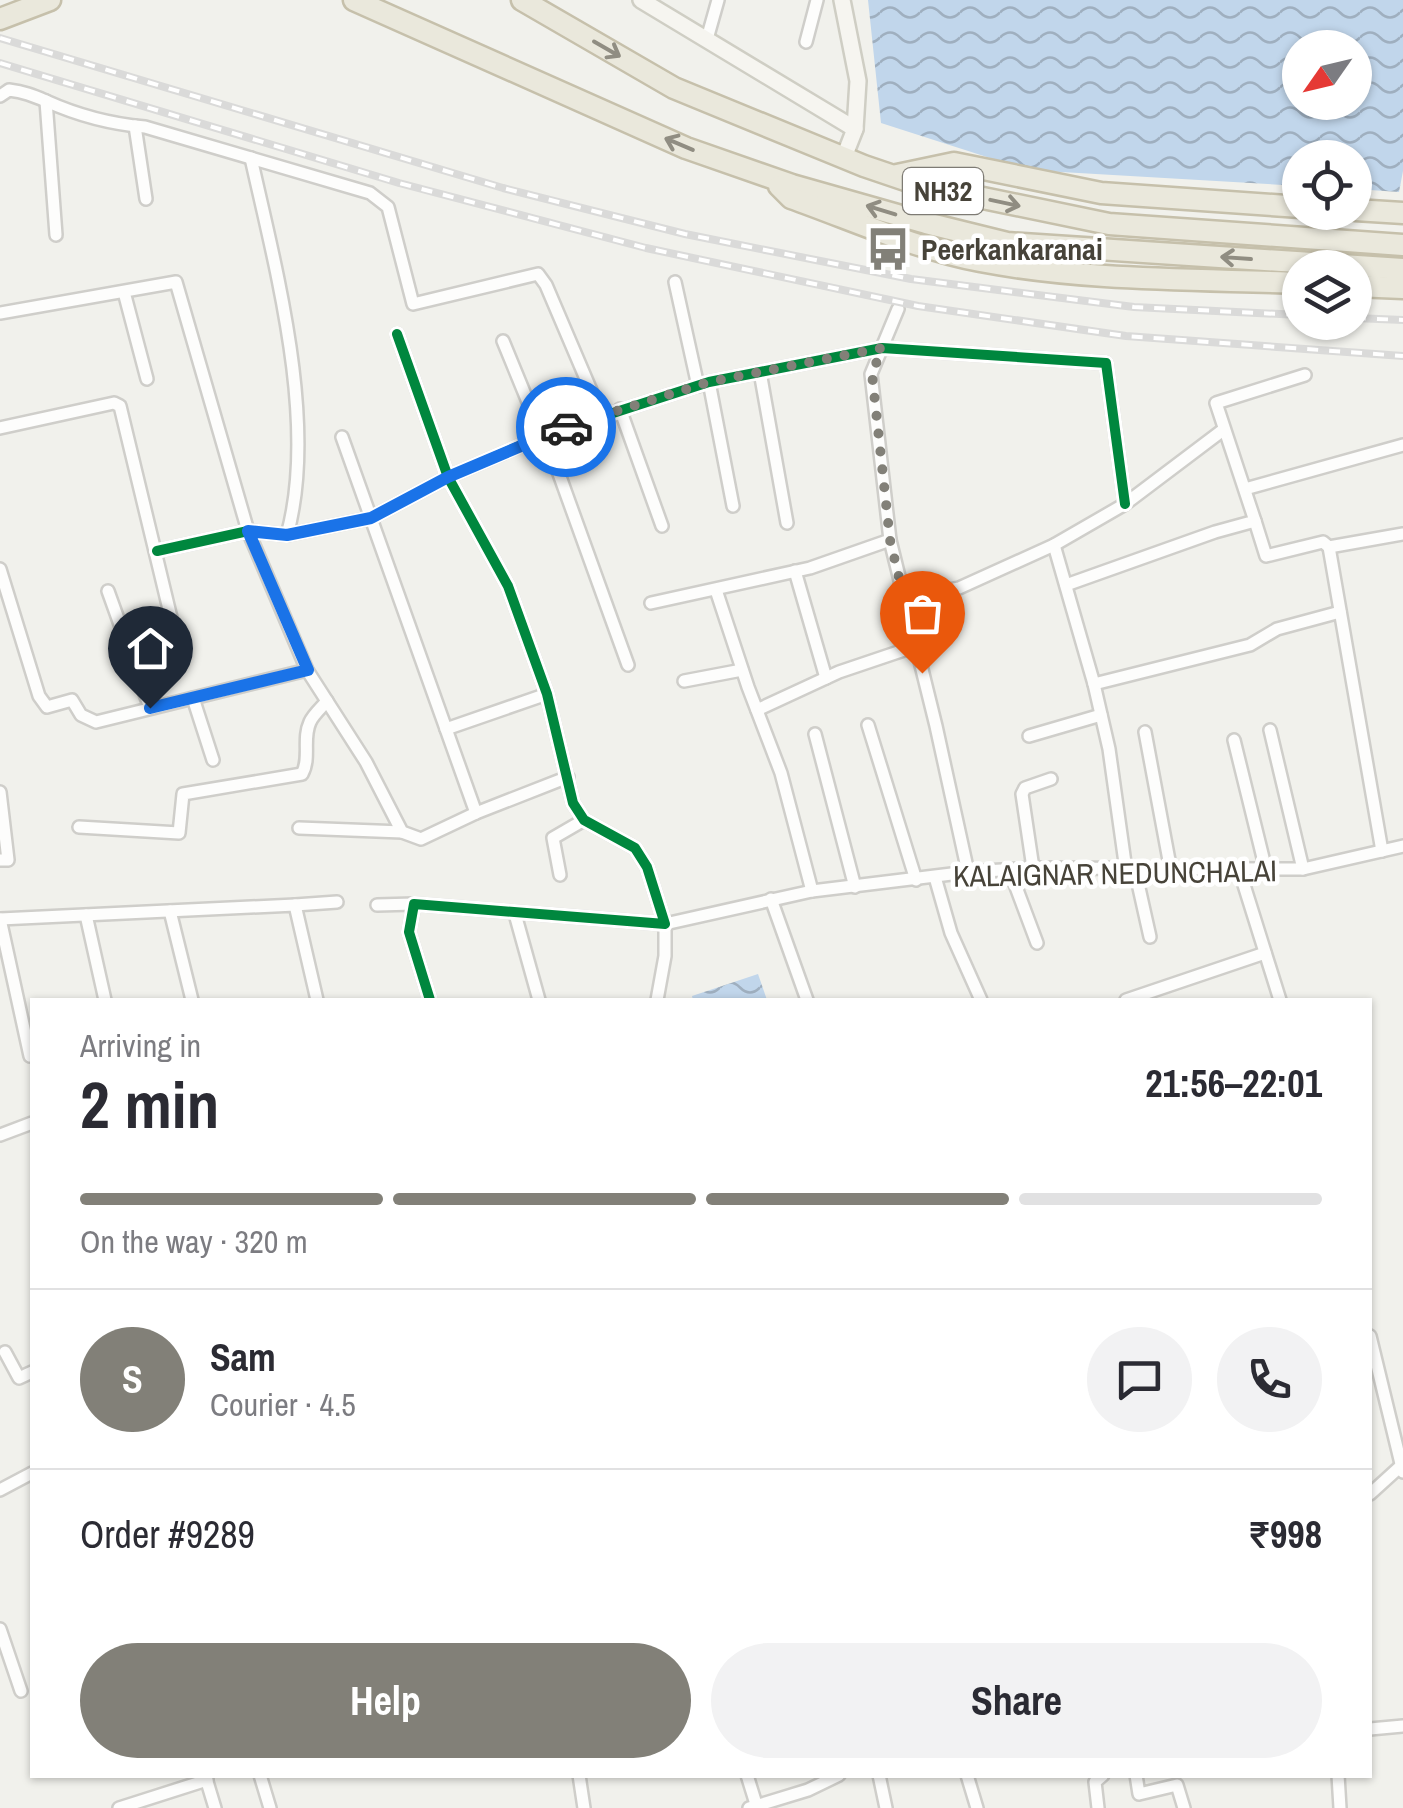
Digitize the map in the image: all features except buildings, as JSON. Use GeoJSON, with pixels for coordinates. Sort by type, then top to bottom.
{"type":"FeatureCollection","features":[{"type":"Feature","properties":{"kind":"highway"},"geometry":{"type":"LineString","coordinates":[[0,20],[50,0]]}},
{"type":"Feature","properties":{"kind":"highway","name":"NH32"},"geometry":{"type":"LineString","coordinates":[[354,0],[686,148],[771,178],[1007,244],[1403,269]]}},
{"type":"Feature","properties":{"kind":"highway","name":"NH32"},"geometry":{"type":"LineString","coordinates":[[522,0],[674,88],[844,158],[938,190],[1109,224],[1403,245]]}},
{"type":"Feature","properties":{"kind":"highway"},"geometry":{"type":"LineString","coordinates":[[893,176],[954,163],[1102,194],[1282,207]]}},
{"type":"Feature","properties":{"kind":"highway"},"geometry":{"type":"LineString","coordinates":[[771,178],[792,198],[981,262],[1106,278],[1282,283]]}},
{"type":"Feature","properties":{"kind":"highway"},"geometry":{"type":"LineString","coordinates":[[1372,211],[1403,213]]}},
{"type":"Feature","properties":{"kind":"highway"},"geometry":{"type":"LineString","coordinates":[[1372,287],[1403,288]]}},
{"type":"Feature","properties":{"kind":"street"},"geometry":{"type":"LineString","coordinates":[[640,0],[855,129]]}},
{"type":"Feature","properties":{"kind":"street"},"geometry":{"type":"LineString","coordinates":[[707,39],[718,0]]}},
{"type":"Feature","properties":{"kind":"street"},"geometry":{"type":"LineString","coordinates":[[806,42],[818,0]]}},
{"type":"Feature","properties":{"kind":"street"},"geometry":{"type":"LineString","coordinates":[[842,0],[858,81],[855,129],[844,158]]}},
{"type":"Feature","properties":{"kind":"street"},"geometry":{"type":"LineString","coordinates":[[0,96],[9,90],[31,92],[110,123],[135,126],[252,158],[382,200],[388,207],[413,304],[538,274],[601,414]]}},
{"type":"Feature","properties":{"kind":"street"},"geometry":{"type":"LineString","coordinates":[[46,101],[56,235]]}},
{"type":"Feature","properties":{"kind":"street"},"geometry":{"type":"LineString","coordinates":[[135,126],[146,199]]}},
{"type":"Feature","properties":{"kind":"street"},"geometry":{"type":"LineString","coordinates":[[252,158],[283,302],[292,382],[299,462],[287,535]]}},
{"type":"Feature","properties":{"kind":"street"},"geometry":{"type":"LineString","coordinates":[[0,313],[176,282],[248,531],[308,670],[366,762],[402,832]]}},
{"type":"Feature","properties":{"kind":"street"},"geometry":{"type":"LineString","coordinates":[[675,282],[733,506]]}},
{"type":"Feature","properties":{"kind":"street"},"geometry":{"type":"LineString","coordinates":[[124,292],[147,379]]}},
{"type":"Feature","properties":{"kind":"street"},"geometry":{"type":"LineString","coordinates":[[898,309],[872,374],[890,540],[968,872]]}},
{"type":"Feature","properties":{"kind":"street"},"geometry":{"type":"LineString","coordinates":[[397,334],[448,477],[508,586],[547,694],[573,803],[584,820],[635,848],[647,867],[665,924],[665,956],[657,998]]}},
{"type":"Feature","properties":{"kind":"street"},"geometry":{"type":"LineString","coordinates":[[503,341],[543,436],[628,665]]}},
{"type":"Feature","properties":{"kind":"street"},"geometry":{"type":"LineString","coordinates":[[156,551],[248,531],[287,535],[371,518],[448,477],[601,414],[704,384],[882,348],[1106,364],[1125,504]]}},
{"type":"Feature","properties":{"kind":"street"},"geometry":{"type":"LineString","coordinates":[[760,372],[788,523]]}},
{"type":"Feature","properties":{"kind":"street"},"geometry":{"type":"LineString","coordinates":[[1305,375],[1218,400],[1216,406],[1266,556],[1324,542],[1329,547],[1382,850]]}},
{"type":"Feature","properties":{"kind":"street"},"geometry":{"type":"LineString","coordinates":[[0,428],[117,404],[174,630]]}},
{"type":"Feature","properties":{"kind":"street"},"geometry":{"type":"LineString","coordinates":[[620,409],[662,526]]}},
{"type":"Feature","properties":{"kind":"street"},"geometry":{"type":"LineString","coordinates":[[905,598],[958,588],[1054,544],[1125,504],[1223,430]]}},
{"type":"Feature","properties":{"kind":"street"},"geometry":{"type":"LineString","coordinates":[[342,438],[476,813]]}},
{"type":"Feature","properties":{"kind":"street"},"geometry":{"type":"LineString","coordinates":[[1245,489],[1403,445]]}},
{"type":"Feature","properties":{"kind":"street"},"geometry":{"type":"LineString","coordinates":[[1066,585],[1255,521]]}},
{"type":"Feature","properties":{"kind":"street"},"geometry":{"type":"LineString","coordinates":[[1329,547],[1403,534]]}},
{"type":"Feature","properties":{"kind":"street"},"geometry":{"type":"LineString","coordinates":[[651,603],[795,571],[890,540]]}},
{"type":"Feature","properties":{"kind":"street"},"geometry":{"type":"LineString","coordinates":[[1054,544],[1094,684],[1130,870],[1150,937]]}},
{"type":"Feature","properties":{"kind":"street"},"geometry":{"type":"LineString","coordinates":[[0,569],[39,696],[47,707],[72,700],[81,715],[96,722],[308,670]]}},
{"type":"Feature","properties":{"kind":"street"},"geometry":{"type":"LineString","coordinates":[[795,571],[826,678]]}},
{"type":"Feature","properties":{"kind":"street"},"geometry":{"type":"LineString","coordinates":[[716,590],[781,774],[812,890]]}},
{"type":"Feature","properties":{"kind":"street"},"geometry":{"type":"LineString","coordinates":[[108,591],[150,708]]}},
{"type":"Feature","properties":{"kind":"street"},"geometry":{"type":"LineString","coordinates":[[1094,684],[1250,645],[1276,629],[1340,612]]}},
{"type":"Feature","properties":{"kind":"street"},"geometry":{"type":"LineString","coordinates":[[757,710],[826,678],[916,646]]}},
{"type":"Feature","properties":{"kind":"street"},"geometry":{"type":"LineString","coordinates":[[684,681],[742,670]]}},
{"type":"Feature","properties":{"kind":"street"},"geometry":{"type":"LineString","coordinates":[[446,729],[547,694]]}},
{"type":"Feature","properties":{"kind":"street"},"geometry":{"type":"LineString","coordinates":[[193,698],[213,760]]}},
{"type":"Feature","properties":{"kind":"street"},"geometry":{"type":"LineString","coordinates":[[79,827],[179,832],[183,794],[302,774],[307,767],[310,721],[327,701]]}},
{"type":"Feature","properties":{"kind":"street"},"geometry":{"type":"LineString","coordinates":[[1030,736],[1101,715]]}},
{"type":"Feature","properties":{"kind":"street"},"geometry":{"type":"LineString","coordinates":[[868,725],[916,880]]}},
{"type":"Feature","properties":{"kind":"street"},"geometry":{"type":"LineString","coordinates":[[1270,730],[1303,869]]}},
{"type":"Feature","properties":{"kind":"street"},"geometry":{"type":"LineString","coordinates":[[1145,732],[1171,871]]}},
{"type":"Feature","properties":{"kind":"street"},"geometry":{"type":"LineString","coordinates":[[815,734],[855,887]]}},
{"type":"Feature","properties":{"kind":"street"},"geometry":{"type":"LineString","coordinates":[[1234,740],[1266,870]]}},
{"type":"Feature","properties":{"kind":"street"},"geometry":{"type":"LineString","coordinates":[[298,828],[402,832],[421,839],[568,777]]}},
{"type":"Feature","properties":{"kind":"street"},"geometry":{"type":"LineString","coordinates":[[1032,868],[1023,790],[1052,779]]}},
{"type":"Feature","properties":{"kind":"street"},"geometry":{"type":"LineString","coordinates":[[0,792],[8,860],[0,860]]}},
{"type":"Feature","properties":{"kind":"street"},"geometry":{"type":"LineString","coordinates":[[560,875],[553,838],[584,820]]}},
{"type":"Feature","properties":{"kind":"street","name":"KALAIGNAR NEDUNCHALAI"},"geometry":{"type":"LineString","coordinates":[[378,905],[414,904],[665,924],[812,890],[968,872],[1032,868],[1303,869],[1403,846]]}},
{"type":"Feature","properties":{"kind":"street"},"geometry":{"type":"LineString","coordinates":[[1239,870],[1279,998]]}},
{"type":"Feature","properties":{"kind":"street"},"geometry":{"type":"LineString","coordinates":[[1010,872],[1037,943]]}},
{"type":"Feature","properties":{"kind":"street"},"geometry":{"type":"LineString","coordinates":[[935,877],[951,933],[980,998]]}},
{"type":"Feature","properties":{"kind":"street"},"geometry":{"type":"LineString","coordinates":[[771,900],[807,998]]}},
{"type":"Feature","properties":{"kind":"street"},"geometry":{"type":"LineString","coordinates":[[30,1056],[0,920],[338,902]]}},
{"type":"Feature","properties":{"kind":"street"},"geometry":{"type":"LineString","coordinates":[[414,904],[409,932],[429,998]]}},
{"type":"Feature","properties":{"kind":"street"},"geometry":{"type":"LineString","coordinates":[[296,905],[317,998]]}},
{"type":"Feature","properties":{"kind":"street"},"geometry":{"type":"LineString","coordinates":[[170,911],[192,998]]}},
{"type":"Feature","properties":{"kind":"street"},"geometry":{"type":"LineString","coordinates":[[515,914],[538,998]]}},
{"type":"Feature","properties":{"kind":"street"},"geometry":{"type":"LineString","coordinates":[[86,915],[105,998]]}},
{"type":"Feature","properties":{"kind":"street"},"geometry":{"type":"LineString","coordinates":[[1132,998],[1265,953]]}},
{"type":"Feature","properties":{"kind":"street"},"geometry":{"type":"LineString","coordinates":[[0,1135],[30,1124]]}},
{"type":"Feature","properties":{"kind":"street"},"geometry":{"type":"LineString","coordinates":[[1372,1344],[1403,1467],[1372,1492]]}},
{"type":"Feature","properties":{"kind":"street"},"geometry":{"type":"LineString","coordinates":[[5,1352],[19,1378],[30,1373]]}},
{"type":"Feature","properties":{"kind":"street"},"geometry":{"type":"LineString","coordinates":[[0,1490],[30,1473]]}},
{"type":"Feature","properties":{"kind":"street"},"geometry":{"type":"LineString","coordinates":[[0,1629],[21,1691]]}},
{"type":"Feature","properties":{"kind":"street"},"geometry":{"type":"LineString","coordinates":[[1372,1729],[1403,1726]]}},
{"type":"Feature","properties":{"kind":"street"},"geometry":{"type":"LineString","coordinates":[[119,1808],[203,1778]]}},
{"type":"Feature","properties":{"kind":"street"},"geometry":{"type":"LineString","coordinates":[[206,1778],[216,1808]]}},
{"type":"Feature","properties":{"kind":"street"},"geometry":{"type":"LineString","coordinates":[[261,1778],[270,1808]]}},
{"type":"Feature","properties":{"kind":"street"},"geometry":{"type":"LineString","coordinates":[[579,1778],[584,1808]]}},
{"type":"Feature","properties":{"kind":"street"},"geometry":{"type":"LineString","coordinates":[[747,1778],[752,1806],[808,1790],[833,1778]]}},
{"type":"Feature","properties":{"kind":"street"},"geometry":{"type":"LineString","coordinates":[[880,1778],[886,1808]]}},
{"type":"Feature","properties":{"kind":"street"},"geometry":{"type":"LineString","coordinates":[[968,1778],[977,1808]]}},
{"type":"Feature","properties":{"kind":"street"},"geometry":{"type":"LineString","coordinates":[[1098,1808],[1094,1782],[1099,1778]]}},
{"type":"Feature","properties":{"kind":"street"},"geometry":{"type":"LineString","coordinates":[[1136,1778],[1139,1794],[1177,1785],[1184,1808]]}},
{"type":"Feature","properties":{"kind":"street"},"geometry":{"type":"LineString","coordinates":[[1338,1778],[1340,1808]]}},
{"type":"Feature","properties":{"kind":"street"},"geometry":{"type":"LineString","coordinates":[[808,1790],[810,1808]]}},
{"type":"Feature","properties":{"kind":"water"},"geometry":{"type":"Polygon","coordinates":[[[868,0],[1403,0],[1403,171],[1399,192],[1372,190],[1372,140],[1282,140],[1282,185],[1027,170],[881,123],[868,0]]]}},
{"type":"Feature","properties":{"kind":"water"},"geometry":{"type":"Polygon","coordinates":[[[758,974],[766,998],[692,998],[758,974]]]}},
{"type":"Feature","properties":{"kind":"railway"},"geometry":{"type":"LineString","coordinates":[[0,38],[503,188],[685,234],[911,279],[1134,307],[1282,314]]}},
{"type":"Feature","properties":{"kind":"railway"},"geometry":{"type":"LineString","coordinates":[[0,63],[399,183],[646,248],[918,306],[1126,336],[1403,356]]}},
{"type":"Feature","properties":{"kind":"railway"},"geometry":{"type":"LineString","coordinates":[[1372,319],[1403,320]]}},
{"type":"Feature","properties":{"kind":"cycle path"},"geometry":{"type":"LineString","coordinates":[[397,334],[448,477],[508,586],[547,694],[573,803],[584,820],[635,848],[647,867],[665,924],[414,904],[409,932],[429,998]]}},
{"type":"Feature","properties":{"kind":"cycle path"},"geometry":{"type":"LineString","coordinates":[[157,551],[248,531],[287,535],[371,518],[448,477],[545,435],[709,382],[882,348],[1106,363],[1125,504]]}},
{"type":"Feature","properties":{"kind":"way so far"},"geometry":{"type":"LineString","coordinates":[[566,427],[709,382],[882,348],[872,374],[890,540],[922,673]]}},
{"type":"Feature","properties":{"kind":"place","name":"Peerkankaranai"},"geometry":{"type":"Point","coordinates":[888,249]}},
{"type":"Feature","properties":{"kind":"route"},"geometry":{"type":"LineString","coordinates":[[150,708],[308,670],[248,531],[287,535],[371,518],[448,477],[566,427]]}}]}
